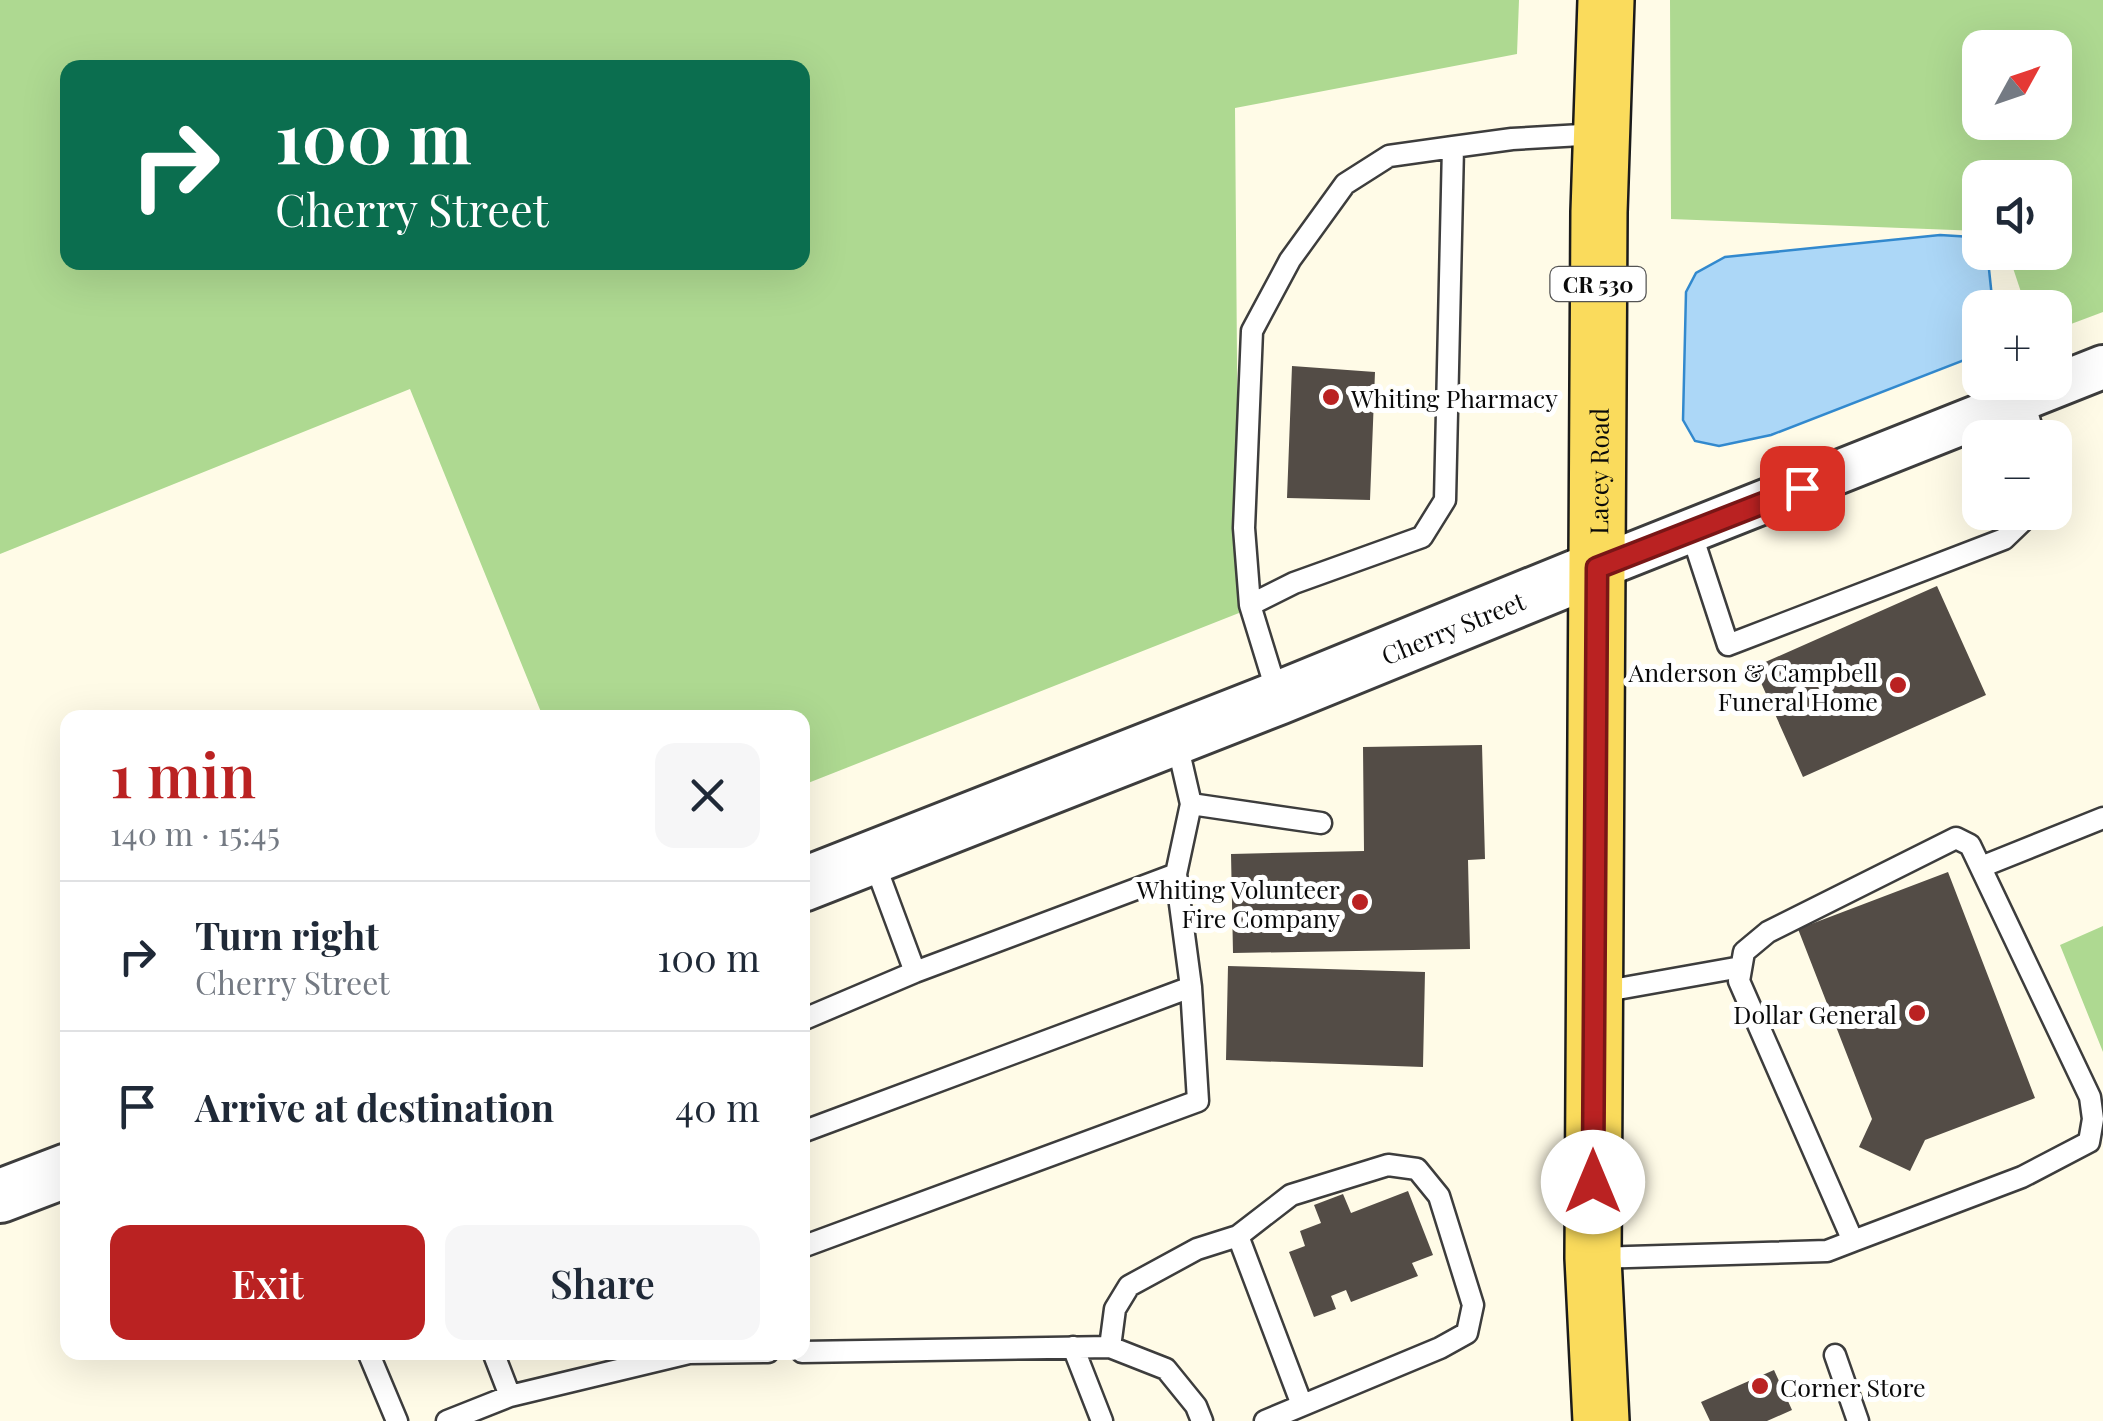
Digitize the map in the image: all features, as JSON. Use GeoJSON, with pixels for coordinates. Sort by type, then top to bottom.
{"type":"FeatureCollection","features":[{"type":"Feature","properties":{"kind":"main road","name":"Lacey Road"},"geometry":{"type":"LineString","coordinates":[[1601,1421],[1593,1258],[1601,134],[1606,0]]}},
{"type":"Feature","properties":{"kind":"street","name":"Cherry Street"},"geometry":{"type":"LineString","coordinates":[[810,882],[1691,532],[2029,418],[2103,367]]}},
{"type":"Feature","properties":{"kind":"street"},"geometry":{"type":"LineString","coordinates":[[0,1196],[60,1173]]}},
{"type":"Feature","properties":{"kind":"lane"},"geometry":{"type":"LineString","coordinates":[[1278,698],[1250,605],[1244,528],[1252,331],[1290,260],[1346,184],[1389,156],[1512,139],[1601,134]]}},
{"type":"Feature","properties":{"kind":"lane"},"geometry":{"type":"LineString","coordinates":[[1250,605],[1294,583],[1422,536],[1445,500],[1453,147]]}},
{"type":"Feature","properties":{"kind":"lane"},"geometry":{"type":"LineString","coordinates":[[1691,532],[1728,646],[2004,539],[2013,530]]}},
{"type":"Feature","properties":{"kind":"lane"},"geometry":{"type":"LineString","coordinates":[[810,1244],[1198,1101],[1191,986],[1176,874],[1191,804],[1176,737]]}},
{"type":"Feature","properties":{"kind":"lane"},"geometry":{"type":"LineString","coordinates":[[1191,804],[1321,824]]}},
{"type":"Feature","properties":{"kind":"lane"},"geometry":{"type":"LineString","coordinates":[[1981,866],[2103,818]]}},
{"type":"Feature","properties":{"kind":"lane"},"geometry":{"type":"LineString","coordinates":[[1593,1258],[1827,1251],[2022,1177],[2089,1142],[2093,1119],[2090,1098],[1981,866],[1970,845],[1956,838],[1768,932],[1744,952],[1738,981],[1853,1241]]}},
{"type":"Feature","properties":{"kind":"lane"},"geometry":{"type":"LineString","coordinates":[[872,857],[914,972]]}},
{"type":"Feature","properties":{"kind":"lane"},"geometry":{"type":"LineString","coordinates":[[810,1017],[914,972],[1176,874]]}},
{"type":"Feature","properties":{"kind":"lane"},"geometry":{"type":"LineString","coordinates":[[1594,993],[1741,966]]}},
{"type":"Feature","properties":{"kind":"lane"},"geometry":{"type":"LineString","coordinates":[[810,1129],[1191,986]]}},
{"type":"Feature","properties":{"kind":"lane"},"geometry":{"type":"LineString","coordinates":[[1110,1347],[1115,1309],[1128,1286],[1197,1249],[1238,1236],[1291,1195],[1388,1166],[1417,1169],[1439,1196],[1473,1305],[1467,1333],[1265,1421]]}},
{"type":"Feature","properties":{"kind":"lane"},"geometry":{"type":"LineString","coordinates":[[1238,1236],[1302,1405]]}},
{"type":"Feature","properties":{"kind":"lane"},"geometry":{"type":"LineString","coordinates":[[1073,1347],[1102,1421]]}},
{"type":"Feature","properties":{"kind":"lane"},"geometry":{"type":"LineString","coordinates":[[810,1352],[1110,1347],[1166,1369],[1196,1406],[1202,1421]]}},
{"type":"Feature","properties":{"kind":"lane"},"geometry":{"type":"LineString","coordinates":[[1835,1354],[1858,1421]]}},
{"type":"Feature","properties":{"kind":"lane"},"geometry":{"type":"LineString","coordinates":[[371,1360],[397,1421]]}},
{"type":"Feature","properties":{"kind":"lane"},"geometry":{"type":"LineString","coordinates":[[496,1360],[510,1396]]}},
{"type":"Feature","properties":{"kind":"lane"},"geometry":{"type":"LineString","coordinates":[[451,1420],[510,1396],[656,1360]]}},
{"type":"Feature","properties":{"kind":"green space"},"geometry":{"type":"Polygon","coordinates":[[[0,0],[1519,0],[1517,54],[1235,108],[1239,613],[810,782],[810,710],[540,710],[410,389],[0,554],[0,0]]]}},
{"type":"Feature","properties":{"kind":"green space"},"geometry":{"type":"Polygon","coordinates":[[[1670,0],[2103,0],[2103,312],[2072,324],[2072,290],[2020,290],[2014,270],[2072,270],[2072,160],[1962,160],[1962,230],[1671,219],[1670,0]]]}},
{"type":"Feature","properties":{"kind":"green space"},"geometry":{"type":"Polygon","coordinates":[[[2103,926],[2103,1052],[2060,945],[2103,926]]]}},
{"type":"Feature","properties":{"kind":"water"},"geometry":{"type":"Polygon","coordinates":[[[1940,235],[1962,236],[1962,270],[1989,270],[1991,290],[1962,290],[1962,361],[1771,435],[1719,446],[1695,441],[1683,420],[1686,292],[1696,273],[1725,257],[1940,235]]]}},
{"type":"Feature","properties":{"kind":"building"},"geometry":{"type":"Polygon","coordinates":[[[1292,366],[1375,372],[1370,500],[1287,498],[1292,366]]]}},
{"type":"Feature","properties":{"kind":"building"},"geometry":{"type":"Polygon","coordinates":[[[1937,586],[1986,695],[1803,777],[1754,667],[1937,586]]]}},
{"type":"Feature","properties":{"kind":"building"},"geometry":{"type":"Polygon","coordinates":[[[1482,745],[1485,859],[1468,860],[1470,949],[1233,953],[1231,854],[1364,851],[1363,747],[1482,745]]]}},
{"type":"Feature","properties":{"kind":"building","name":"Dollar General"},"geometry":{"type":"Polygon","coordinates":[[[1948,872],[2035,1098],[1925,1140],[1910,1171],[1859,1147],[1872,1119],[1798,929],[1948,872]]]}},
{"type":"Feature","properties":{"kind":"building"},"geometry":{"type":"Polygon","coordinates":[[[1228,966],[1425,972],[1423,1067],[1226,1060],[1228,966]]]}},
{"type":"Feature","properties":{"kind":"building"},"geometry":{"type":"Polygon","coordinates":[[[1408,1191],[1433,1255],[1412,1263],[1418,1276],[1351,1302],[1346,1290],[1331,1296],[1336,1309],[1314,1317],[1289,1252],[1305,1246],[1300,1231],[1321,1223],[1314,1205],[1343,1194],[1351,1213],[1408,1191]]]}},
{"type":"Feature","properties":{"kind":"building","name":"Corner Store"},"geometry":{"type":"Polygon","coordinates":[[[1774,1370],[1792,1410],[1767,1421],[1710,1421],[1701,1402],[1774,1370]]]}},
{"type":"Feature","properties":{"kind":"place","name":"Whiting Pharmacy"},"geometry":{"type":"Point","coordinates":[1331,397]}},
{"type":"Feature","properties":{"kind":"place","name":"Anderson & Campbell Funeral Home"},"geometry":{"type":"Point","coordinates":[1898,685]}},
{"type":"Feature","properties":{"kind":"place","name":"Whiting Volunteer Fire Company"},"geometry":{"type":"Point","coordinates":[1360,902]}},
{"type":"Feature","properties":{"kind":"place","name":"Dollar General"},"geometry":{"type":"Point","coordinates":[1917,1013]}},
{"type":"Feature","properties":{"kind":"place","name":"Corner Store"},"geometry":{"type":"Point","coordinates":[1760,1386]}},
{"type":"Feature","properties":{"kind":"route"},"geometry":{"type":"LineString","coordinates":[[1593,1182],[1597,568],[1802,488]]}}]}
